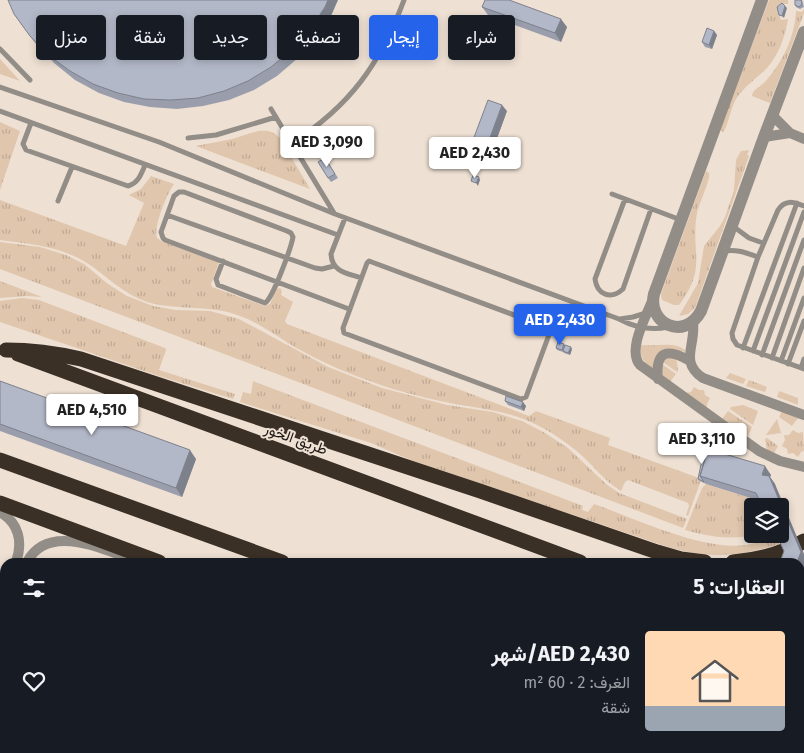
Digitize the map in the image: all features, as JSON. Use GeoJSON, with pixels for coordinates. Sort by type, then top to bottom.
{"type":"FeatureCollection","features":[{"type":"Feature","properties":{"kind":"highway","name":"طريق الخور"},"geometry":{"type":"LineString","coordinates":[[3,349],[569,558]]}},
{"type":"Feature","properties":{"kind":"highway"},"geometry":{"type":"LineString","coordinates":[[3,349],[48,352],[81,359],[480,491],[657,552],[681,558]]}},
{"type":"Feature","properties":{"kind":"highway"},"geometry":{"type":"LineString","coordinates":[[0,460],[268,558]]}},
{"type":"Feature","properties":{"kind":"highway"},"geometry":{"type":"LineString","coordinates":[[0,503],[148,558]]}},
{"type":"Feature","properties":{"kind":"highway"},"geometry":{"type":"LineString","coordinates":[[760,558],[774,555],[804,541]]}},
{"type":"Feature","properties":{"kind":"street"},"geometry":{"type":"LineString","coordinates":[[762,0],[635,346],[635,357],[640,365],[658,379],[759,451],[780,461],[804,468]]}},
{"type":"Feature","properties":{"kind":"street"},"geometry":{"type":"LineString","coordinates":[[650,306],[657,316],[670,326],[682,328],[693,323],[701,311],[772,115],[801,49],[804,32]]}},
{"type":"Feature","properties":{"kind":"street"},"geometry":{"type":"LineString","coordinates":[[772,115],[790,133],[804,139]]}},
{"type":"Feature","properties":{"kind":"street"},"geometry":{"type":"LineString","coordinates":[[764,137],[790,133]]}},
{"type":"Feature","properties":{"kind":"street"},"geometry":{"type":"LineString","coordinates":[[693,323],[694,331],[690,347],[690,361],[693,370],[703,378],[804,415]]}},
{"type":"Feature","properties":{"kind":"street"},"geometry":{"type":"LineString","coordinates":[[658,379],[658,360],[664,355],[677,353],[690,361]]}},
{"type":"Feature","properties":{"kind":"street"},"geometry":{"type":"LineString","coordinates":[[0,512],[11,520],[18,533],[20,546],[17,558]]}},
{"type":"Feature","properties":{"kind":"street"},"geometry":{"type":"LineString","coordinates":[[30,558],[39,548],[61,540],[76,541],[127,558]]}},
{"type":"Feature","properties":{"kind":"lane"},"geometry":{"type":"LineString","coordinates":[[292,143],[332,114],[356,89],[375,62],[389,37],[404,0]]}},
{"type":"Feature","properties":{"kind":"lane"},"geometry":{"type":"LineString","coordinates":[[0,49],[30,80]]}},
{"type":"Feature","properties":{"kind":"lane"},"geometry":{"type":"LineString","coordinates":[[0,87],[160,142],[344,218],[642,327],[656,329],[670,326]]}},
{"type":"Feature","properties":{"kind":"lane"},"geometry":{"type":"LineString","coordinates":[[272,109],[335,214]]}},
{"type":"Feature","properties":{"kind":"lane"},"geometry":{"type":"LineString","coordinates":[[0,111],[338,235]]}},
{"type":"Feature","properties":{"kind":"lane"},"geometry":{"type":"LineString","coordinates":[[188,138],[216,135],[276,117]]}},
{"type":"Feature","properties":{"kind":"lane"},"geometry":{"type":"LineString","coordinates":[[31,123],[23,144],[24,149],[72,167],[128,186],[134,184],[139,179],[145,165]]}},
{"type":"Feature","properties":{"kind":"lane"},"geometry":{"type":"LineString","coordinates":[[58,202],[72,167]]}},
{"type":"Feature","properties":{"kind":"lane"},"geometry":{"type":"LineString","coordinates":[[223,261],[216,279],[218,285],[261,303],[268,301],[276,281],[286,258],[293,237],[291,233],[184,192],[174,196],[161,232],[163,238],[223,261],[276,281],[350,309]]}},
{"type":"Feature","properties":{"kind":"lane"},"geometry":{"type":"LineString","coordinates":[[612,194],[681,220]]}},
{"type":"Feature","properties":{"kind":"lane"},"geometry":{"type":"LineString","coordinates":[[625,199],[595,279],[599,291],[604,294],[612,296],[622,289],[651,209]]}},
{"type":"Feature","properties":{"kind":"lane"},"geometry":{"type":"LineString","coordinates":[[804,206],[792,201],[782,204],[763,243],[732,333],[737,345],[762,355],[802,369],[804,359]]}},
{"type":"Feature","properties":{"kind":"lane"},"geometry":{"type":"LineString","coordinates":[[743,348],[797,203]]}},
{"type":"Feature","properties":{"kind":"lane"},"geometry":{"type":"LineString","coordinates":[[753,351],[804,212]]}},
{"type":"Feature","properties":{"kind":"lane"},"geometry":{"type":"LineString","coordinates":[[167,216],[322,269],[334,266]]}},
{"type":"Feature","properties":{"kind":"lane"},"geometry":{"type":"LineString","coordinates":[[344,218],[331,254],[334,266],[339,270],[361,278]]}},
{"type":"Feature","properties":{"kind":"lane"},"geometry":{"type":"LineString","coordinates":[[732,225],[740,234],[763,243]]}},
{"type":"Feature","properties":{"kind":"lane"},"geometry":{"type":"LineString","coordinates":[[762,355],[804,240]]}},
{"type":"Feature","properties":{"kind":"lane"},"geometry":{"type":"LineString","coordinates":[[722,252],[734,250],[758,257]]}},
{"type":"Feature","properties":{"kind":"lane"},"geometry":{"type":"LineString","coordinates":[[372,261],[548,326],[550,332],[524,399],[347,335],[343,328],[350,309],[367,263],[372,261]]}},
{"type":"Feature","properties":{"kind":"lane"},"geometry":{"type":"LineString","coordinates":[[772,358],[804,268]]}},
{"type":"Feature","properties":{"kind":"lane"},"geometry":{"type":"LineString","coordinates":[[781,361],[804,298]]}},
{"type":"Feature","properties":{"kind":"lane"},"geometry":{"type":"LineString","coordinates":[[620,319],[641,315],[650,306]]}},
{"type":"Feature","properties":{"kind":"lane"},"geometry":{"type":"LineString","coordinates":[[788,364],[804,321]]}},
{"type":"Feature","properties":{"kind":"green space"},"geometry":{"type":"Polygon","coordinates":[[[769,0],[788,0],[788,4],[781,4],[777,9],[781,20],[788,19],[783,39],[771,64],[738,96],[723,132],[720,130],[769,0]]]}},
{"type":"Feature","properties":{"kind":"green space"},"geometry":{"type":"Polygon","coordinates":[[[804,9],[770,103],[752,96],[755,90],[771,75],[782,58],[793,30],[796,11],[802,12],[804,9]]]}},
{"type":"Feature","properties":{"kind":"green space"},"geometry":{"type":"Polygon","coordinates":[[[0,59],[20,81],[0,74],[0,59]]]}},
{"type":"Feature","properties":{"kind":"green space"},"geometry":{"type":"Polygon","coordinates":[[[0,122],[20,131],[0,190],[0,122]]]}},
{"type":"Feature","properties":{"kind":"green space"},"geometry":{"type":"Polygon","coordinates":[[[258,131],[270,132],[280,138],[310,189],[196,146],[232,139],[258,131]]]}},
{"type":"Feature","properties":{"kind":"green space"},"geometry":{"type":"Polygon","coordinates":[[[749,150],[747,155],[749,156],[695,308],[688,314],[679,316],[698,283],[704,246],[725,217],[734,190],[736,160],[741,151],[749,150]]]}},
{"type":"Feature","properties":{"kind":"green space"},"geometry":{"type":"Polygon","coordinates":[[[706,171],[709,173],[709,176],[697,213],[695,227],[696,269],[688,292],[679,305],[674,305],[662,300],[661,294],[706,171]]]}},
{"type":"Feature","properties":{"kind":"green space"},"geometry":{"type":"Polygon","coordinates":[[[151,176],[174,184],[164,203],[157,226],[157,238],[163,242],[219,262],[211,284],[212,287],[265,306],[270,304],[276,289],[280,288],[282,291],[281,295],[293,302],[285,321],[287,324],[529,416],[536,411],[610,438],[608,445],[699,478],[700,483],[688,516],[686,515],[688,503],[628,480],[621,491],[570,446],[529,421],[498,412],[431,399],[381,385],[324,362],[256,323],[240,316],[217,310],[158,305],[147,302],[130,294],[77,257],[56,249],[0,240],[0,200],[126,246],[144,203],[129,195],[141,189],[151,176]]]}},
{"type":"Feature","properties":{"kind":"green space"},"geometry":{"type":"Polygon","coordinates":[[[0,242],[40,247],[66,255],[84,264],[108,284],[127,296],[153,306],[175,310],[210,311],[239,319],[328,367],[382,388],[447,405],[493,412],[522,421],[568,448],[606,484],[619,493],[687,519],[683,528],[0,269],[0,242]]]}},
{"type":"Feature","properties":{"kind":"green space"},"geometry":{"type":"Polygon","coordinates":[[[0,281],[42,297],[0,298],[0,281]]]}},
{"type":"Feature","properties":{"kind":"green space"},"geometry":{"type":"Polygon","coordinates":[[[22,298],[39,300],[165,348],[159,370],[235,394],[233,399],[0,322],[0,301],[22,298]]]}},
{"type":"Feature","properties":{"kind":"green space"},"geometry":{"type":"Polygon","coordinates":[[[670,345],[680,347],[685,352],[673,349],[666,350],[653,369],[643,359],[640,346],[670,345]]]}},
{"type":"Feature","properties":{"kind":"green space"},"geometry":{"type":"Polygon","coordinates":[[[676,357],[677,372],[663,362],[666,359],[676,357]]]}},
{"type":"Feature","properties":{"kind":"green space"},"geometry":{"type":"Polygon","coordinates":[[[662,364],[676,374],[670,382],[663,377],[662,364]]]}},
{"type":"Feature","properties":{"kind":"green space"},"geometry":{"type":"Polygon","coordinates":[[[730,373],[746,379],[743,384],[726,378],[730,373]]]}},
{"type":"Feature","properties":{"kind":"green space"},"geometry":{"type":"Polygon","coordinates":[[[749,380],[767,387],[765,392],[746,386],[749,380]]]}},
{"type":"Feature","properties":{"kind":"green space"},"geometry":{"type":"Polygon","coordinates":[[[253,381],[583,506],[582,510],[588,512],[594,504],[690,539],[710,543],[729,546],[754,543],[779,544],[751,552],[724,555],[683,551],[668,547],[411,460],[371,443],[240,402],[243,392],[251,394],[253,381]]]}},
{"type":"Feature","properties":{"kind":"green space"},"geometry":{"type":"Polygon","coordinates":[[[694,387],[704,390],[705,395],[710,398],[707,409],[685,393],[691,392],[694,387]]]}},
{"type":"Feature","properties":{"kind":"green space"},"geometry":{"type":"Polygon","coordinates":[[[779,391],[798,398],[798,405],[777,397],[779,391]]]}},
{"type":"Feature","properties":{"kind":"green space"},"geometry":{"type":"Polygon","coordinates":[[[743,405],[758,411],[753,425],[730,409],[731,407],[743,405]]]}},
{"type":"Feature","properties":{"kind":"green space"},"geometry":{"type":"Polygon","coordinates":[[[728,411],[752,427],[748,436],[721,420],[728,411]]]}},
{"type":"Feature","properties":{"kind":"green space"},"geometry":{"type":"Polygon","coordinates":[[[782,411],[798,418],[792,426],[779,417],[782,411]]]}},
{"type":"Feature","properties":{"kind":"green space"},"geometry":{"type":"Polygon","coordinates":[[[777,419],[781,433],[766,435],[777,419]]]}},
{"type":"Feature","properties":{"kind":"green space"},"geometry":{"type":"Polygon","coordinates":[[[793,430],[798,433],[803,432],[804,451],[798,457],[793,453],[788,454],[787,449],[782,446],[785,440],[784,435],[789,435],[793,430]]]}},
{"type":"Feature","properties":{"kind":"green space"},"geometry":{"type":"Polygon","coordinates":[[[767,438],[778,446],[773,455],[767,451],[765,439],[767,438]]]}},
{"type":"Feature","properties":{"kind":"green space"},"geometry":{"type":"Polygon","coordinates":[[[706,484],[750,498],[744,498],[744,537],[705,535],[685,530],[702,488],[706,484]]]}},
{"type":"Feature","properties":{"kind":"building"},"geometry":{"type":"Polygon","coordinates":[[[8,0],[328,0],[320,15],[277,15],[277,60],[280,60],[271,67],[248,81],[224,91],[198,98],[171,100],[144,99],[118,93],[93,84],[55,60],[106,60],[106,15],[36,15],[36,42],[14,14],[8,0]]]}},
{"type":"Feature","properties":{"kind":"building"},"geometry":{"type":"Polygon","coordinates":[[[485,0],[509,0],[561,19],[555,33],[515,19],[515,15],[504,15],[482,7],[485,0]]]}},
{"type":"Feature","properties":{"kind":"building"},"geometry":{"type":"Polygon","coordinates":[[[795,0],[801,0],[802,4],[799,7],[795,5],[795,0]]]}},
{"type":"Feature","properties":{"kind":"building"},"geometry":{"type":"Polygon","coordinates":[[[782,3],[785,6],[782,16],[779,15],[777,7],[782,3]]]}},
{"type":"Feature","properties":{"kind":"building"},"geometry":{"type":"Polygon","coordinates":[[[707,28],[714,31],[709,45],[702,42],[707,28]]]}},
{"type":"Feature","properties":{"kind":"building"},"geometry":{"type":"Polygon","coordinates":[[[488,100],[502,105],[484,154],[470,148],[488,100]]]}},
{"type":"Feature","properties":{"kind":"building"},"geometry":{"type":"Polygon","coordinates":[[[480,157],[485,159],[483,165],[477,163],[480,157]]]}},
{"type":"Feature","properties":{"kind":"building"},"geometry":{"type":"Polygon","coordinates":[[[325,158],[335,174],[328,178],[318,162],[325,158]]]}},
{"type":"Feature","properties":{"kind":"building"},"geometry":{"type":"Polygon","coordinates":[[[473,175],[479,177],[476,183],[471,181],[473,175]]]}},
{"type":"Feature","properties":{"kind":"building"},"geometry":{"type":"Polygon","coordinates":[[[558,342],[564,344],[562,350],[556,348],[558,342]]]}},
{"type":"Feature","properties":{"kind":"building"},"geometry":{"type":"Polygon","coordinates":[[[565,345],[571,347],[568,353],[563,351],[565,345]]]}},
{"type":"Feature","properties":{"kind":"building"},"geometry":{"type":"Polygon","coordinates":[[[0,381],[190,450],[176,488],[0,424],[0,381]]]}},
{"type":"Feature","properties":{"kind":"building"},"geometry":{"type":"Polygon","coordinates":[[[506,396],[523,402],[521,407],[505,401],[506,396]]]}},
{"type":"Feature","properties":{"kind":"building"},"geometry":{"type":"Polygon","coordinates":[[[708,449],[765,466],[762,475],[769,476],[778,498],[758,498],[756,493],[700,476],[708,449]]]}},
{"type":"Feature","properties":{"kind":"building"},"geometry":{"type":"Polygon","coordinates":[[[704,450],[707,452],[700,476],[704,482],[698,479],[704,450]]]}},
{"type":"Feature","properties":{"kind":"building"},"geometry":{"type":"Polygon","coordinates":[[[789,524],[801,552],[799,558],[781,558],[784,551],[780,543],[789,543],[789,524]]]}}]}
